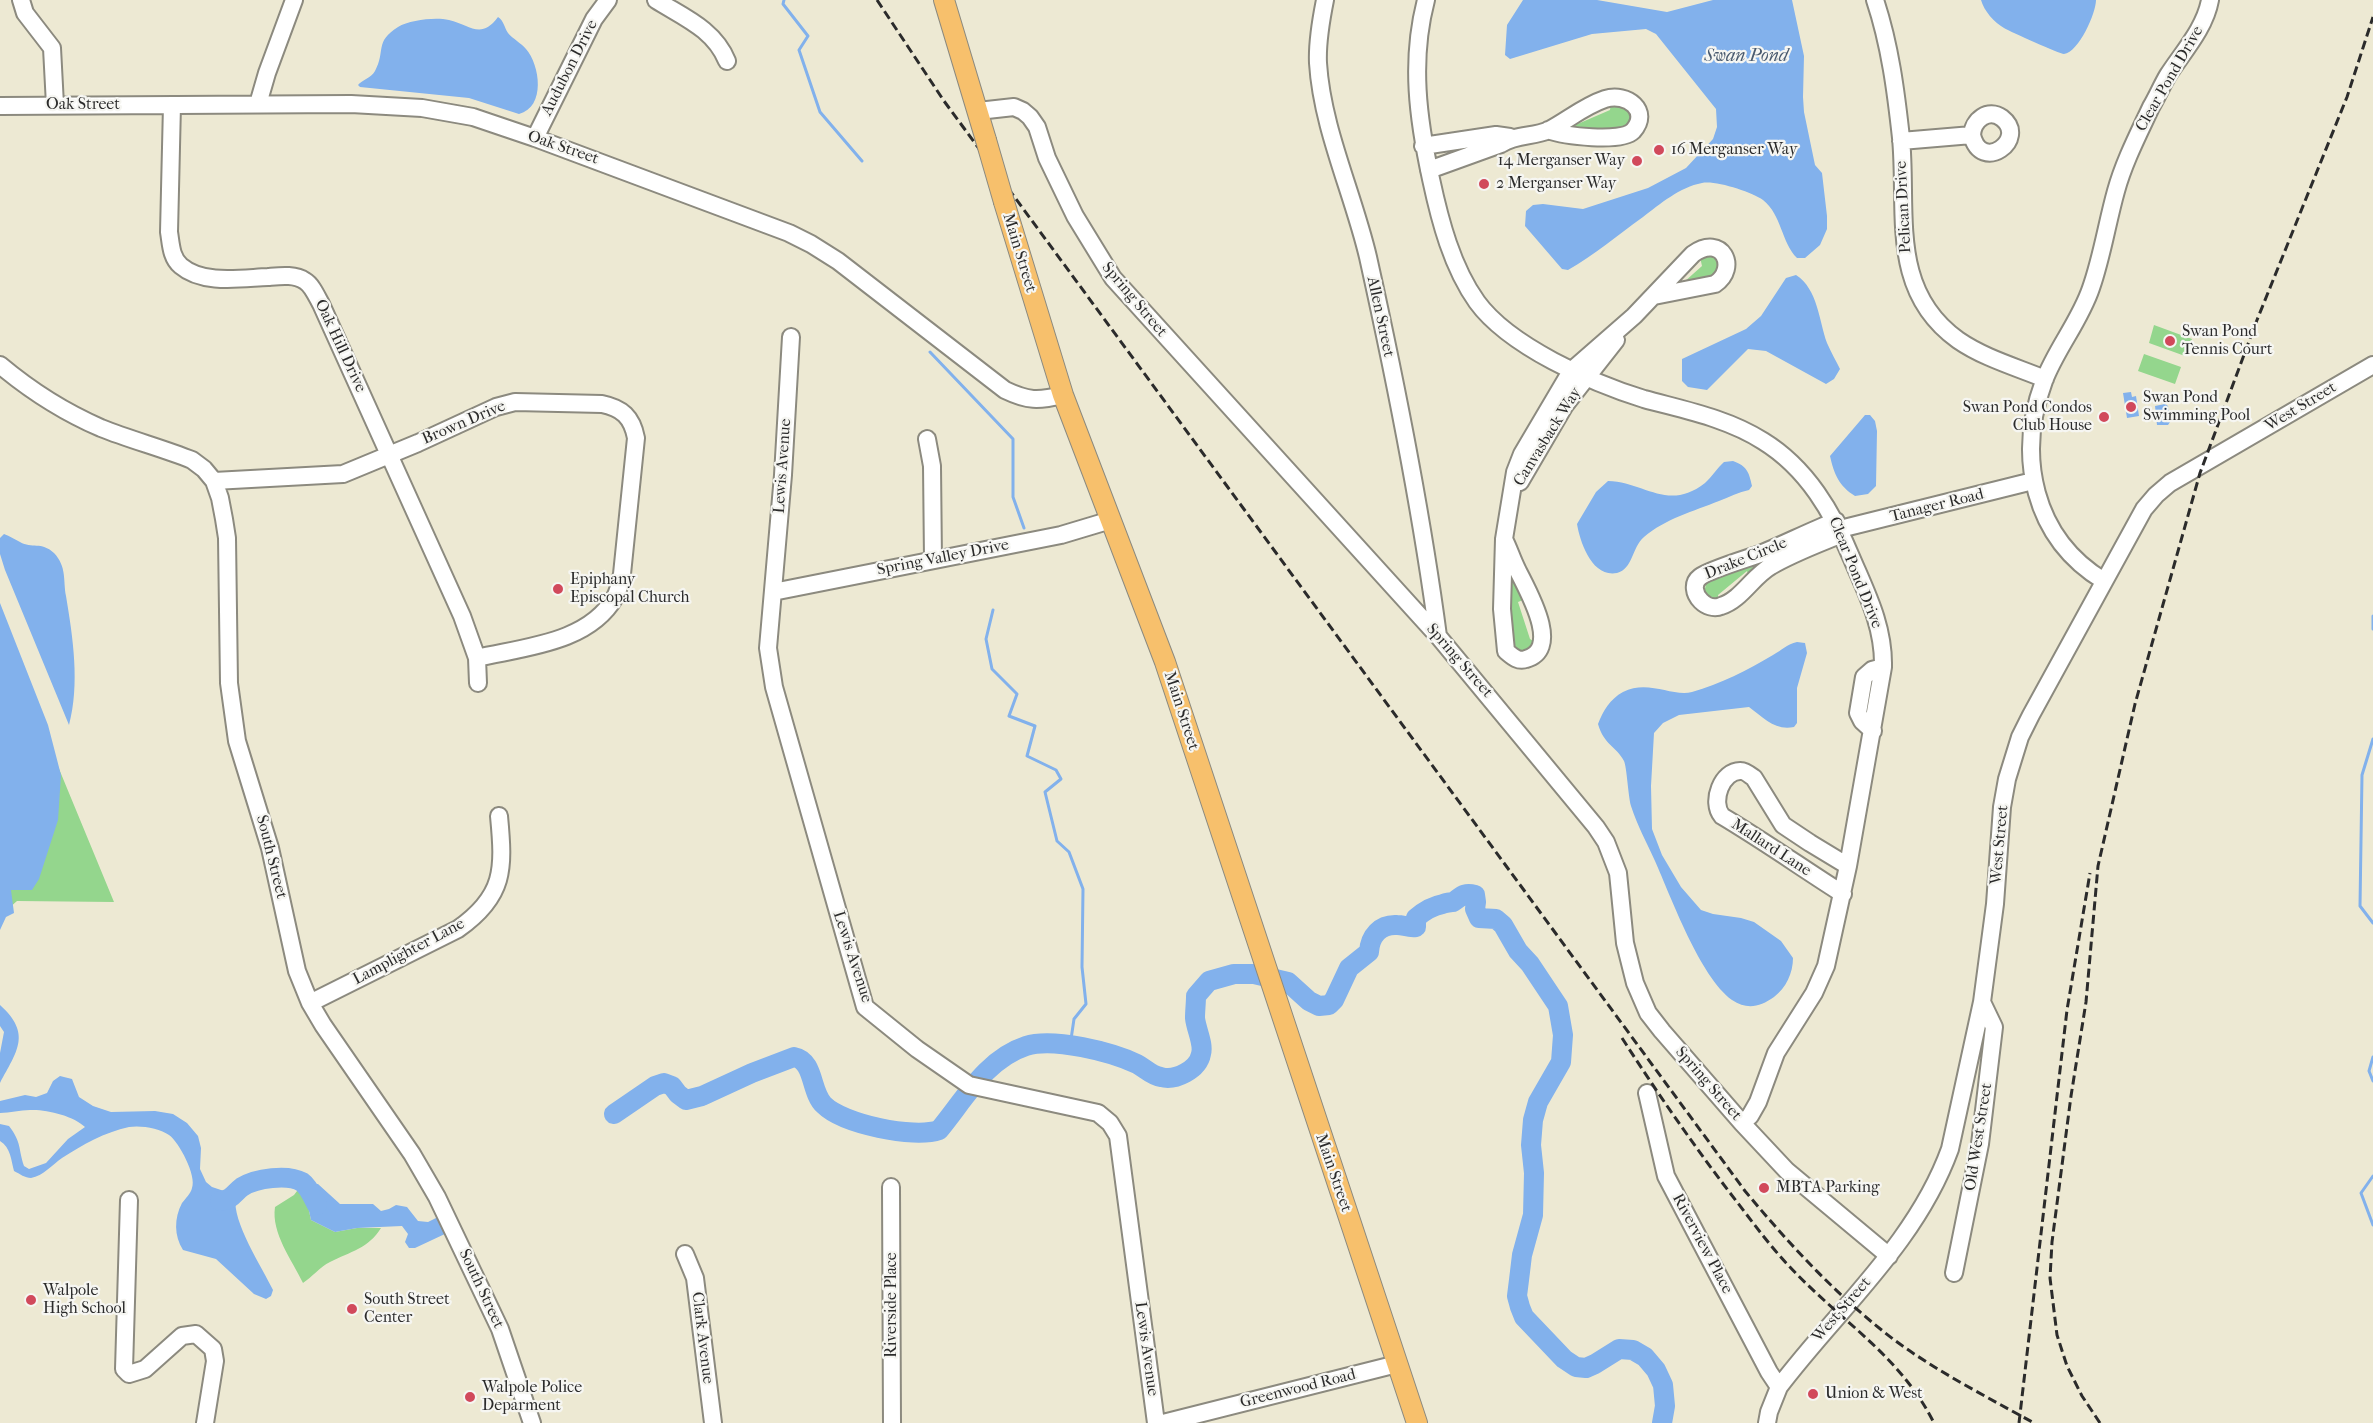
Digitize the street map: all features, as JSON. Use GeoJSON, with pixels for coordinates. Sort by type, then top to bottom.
{"type":"FeatureCollection","features":[{"type":"Feature","properties":{"kind":"main road","name":"Main Street"},"geometry":{"type":"LineString","coordinates":[[944,0],[1063,395],[1165,662],[1271,988],[1417,1423]]}},
{"type":"Feature","properties":{"kind":"street"},"geometry":{"type":"LineString","coordinates":[[21,0],[25,13],[52,48],[55,105]]}},
{"type":"Feature","properties":{"kind":"street"},"geometry":{"type":"LineString","coordinates":[[258,104],[294,0]]}},
{"type":"Feature","properties":{"kind":"street","name":"Audubon Drive"},"geometry":{"type":"LineString","coordinates":[[536,138],[594,19],[608,0]]}},
{"type":"Feature","properties":{"kind":"street"},"geometry":{"type":"LineString","coordinates":[[656,0],[708,32],[722,47],[727,61]]}},
{"type":"Feature","properties":{"kind":"street","name":"Allen Street"},"geometry":{"type":"LineString","coordinates":[[1325,0],[1318,62],[1324,105],[1367,254],[1413,468],[1438,636]]}},
{"type":"Feature","properties":{"kind":"street","name":"Clear Pond Drive"},"geometry":{"type":"LineString","coordinates":[[1426,0],[1417,42],[1416,64],[1423,146],[1436,203],[1457,265],[1478,302],[1502,328],[1578,374],[1615,390],[1712,417],[1764,441],[1801,473],[1839,528],[1879,626],[1883,667],[1834,938],[1820,980],[1776,1053],[1758,1102],[1742,1124]]}},
{"type":"Feature","properties":{"kind":"street","name":"Pelican Drive"},"geometry":{"type":"LineString","coordinates":[[1875,0],[1892,67],[1901,141],[1903,235],[1914,284],[1926,307],[1949,332],[1975,350],[2044,379]]}},
{"type":"Feature","properties":{"kind":"street","name":"Clear Pond Drive"},"geometry":{"type":"LineString","coordinates":[[2104,581],[2086,570],[2064,548],[2054,532],[2033,481],[2030,451],[2032,425],[2044,379],[2089,296],[2116,191],[2132,148],[2168,76],[2204,20],[2210,0]]}},
{"type":"Feature","properties":{"kind":"street"},"geometry":{"type":"LineString","coordinates":[[1423,146],[1496,135],[1511,137],[1548,130],[1587,106],[1618,97],[1627,98],[1638,114],[1633,131],[1621,137],[1566,135],[1548,130]]}},
{"type":"Feature","properties":{"kind":"street","name":"Oak Street"},"geometry":{"type":"LineString","coordinates":[[0,106],[351,104],[422,108],[473,117],[632,173],[789,233],[838,261],[1005,390],[1028,399],[1063,395]]}},
{"type":"Feature","properties":{"kind":"street","name":"Oak Hill Drive"},"geometry":{"type":"LineString","coordinates":[[172,105],[169,232],[176,259],[182,267],[203,276],[221,278],[289,276],[304,280],[321,304],[462,616],[477,658],[478,682]]}},
{"type":"Feature","properties":{"kind":"street","name":"Spring Street"},"geometry":{"type":"LineString","coordinates":[[978,111],[1014,107],[1030,117],[1037,127],[1047,158],[1075,216],[1113,278],[1438,636],[1576,801],[1606,842],[1618,873],[1625,943],[1640,998],[1662,1031],[1742,1124],[1787,1171],[1889,1256]]}},
{"type":"Feature","properties":{"kind":"street"},"geometry":{"type":"LineString","coordinates":[[1901,141],[1972,135]]}},
{"type":"Feature","properties":{"kind":"street"},"geometry":{"type":"LineString","coordinates":[[1429,170],[1501,144],[1511,137]]}},
{"type":"Feature","properties":{"kind":"street","name":"Canvasback Way"},"geometry":{"type":"LineString","coordinates":[[1504,538],[1541,624],[1540,648],[1535,655],[1525,660],[1517,659],[1506,651],[1504,642],[1502,609],[1504,538],[1512,496],[1565,405],[1578,374],[1594,370],[1634,316],[1654,297]]}},
{"type":"Feature","properties":{"kind":"street","name":"Lewis Avenue"},"geometry":{"type":"LineString","coordinates":[[791,337],[783,475],[768,648],[774,687],[866,1007],[917,1049],[974,1087],[1098,1113],[1110,1123],[1118,1136],[1156,1423]]}},
{"type":"Feature","properties":{"kind":"street","name":"South Street"},"geometry":{"type":"LineString","coordinates":[[0,365],[31,389],[64,410],[102,428],[192,460],[204,469],[214,482],[220,498],[227,538],[233,721],[270,848],[297,971],[310,1003],[337,1047],[411,1154],[437,1197],[500,1329],[532,1423]]}},
{"type":"Feature","properties":{"kind":"street","name":"West Street"},"geometry":{"type":"LineString","coordinates":[[1767,1423],[1779,1387],[1889,1256],[1919,1216],[1944,1167],[1950,1149],[1982,1002],[1995,904],[2002,807],[2007,779],[2020,737],[2031,715],[2144,509],[2170,483],[2373,365]]}},
{"type":"Feature","properties":{"kind":"street","name":"Brown Drive"},"geometry":{"type":"LineString","coordinates":[[214,482],[342,474],[391,455],[472,417],[515,402],[602,404],[616,407],[627,415],[634,427],[636,438],[622,574],[617,595],[589,626],[570,636],[477,658]]}},
{"type":"Feature","properties":{"kind":"street"},"geometry":{"type":"LineString","coordinates":[[927,439],[932,466],[933,560]]}},
{"type":"Feature","properties":{"kind":"street","name":"Tanager Road"},"geometry":{"type":"LineString","coordinates":[[1839,528],[2033,481]]}},
{"type":"Feature","properties":{"kind":"street","name":"Spring Valley Drive"},"geometry":{"type":"LineString","coordinates":[[773,592],[1061,535],[1111,520]]}},
{"type":"Feature","properties":{"kind":"street","name":"Drake Circle"},"geometry":{"type":"LineString","coordinates":[[1765,560],[1839,528]]}},
{"type":"Feature","properties":{"kind":"street","name":"Mallard Lane"},"geometry":{"type":"LineString","coordinates":[[1843,894],[1808,873],[1770,844],[1722,816],[1717,811],[1715,803],[1720,786],[1730,774],[1742,771],[1748,773],[1754,778],[1783,825],[1848,866]]}},
{"type":"Feature","properties":{"kind":"street","name":"Lamplighter Lane"},"geometry":{"type":"LineString","coordinates":[[310,1003],[458,929],[478,913],[489,901],[501,871],[503,855],[499,816]]}},
{"type":"Feature","properties":{"kind":"street","name":"Old West Street"},"geometry":{"type":"LineString","coordinates":[[1954,1273],[1980,1144],[1994,1027],[1982,1002]]}},
{"type":"Feature","properties":{"kind":"street","name":"Riverview Place"},"geometry":{"type":"LineString","coordinates":[[1647,1093],[1666,1176],[1768,1372],[1779,1387]]}},
{"type":"Feature","properties":{"kind":"street","name":"Riverside Place"},"geometry":{"type":"LineString","coordinates":[[891,1187],[892,1423]]}},
{"type":"Feature","properties":{"kind":"street"},"geometry":{"type":"LineString","coordinates":[[129,1200],[124,1369],[129,1374],[145,1369],[182,1336],[196,1334],[213,1349],[214,1361],[205,1423]]}},
{"type":"Feature","properties":{"kind":"street","name":"Clark Avenue"},"geometry":{"type":"LineString","coordinates":[[685,1254],[694,1278],[713,1423]]}},
{"type":"Feature","properties":{"kind":"street","name":"Greenwood Road"},"geometry":{"type":"LineString","coordinates":[[1163,1423],[1397,1364]]}},
{"type":"Feature","properties":{"kind":"green space"},"geometry":{"type":"Polygon","coordinates":[[[1611,102],[1632,110],[1632,125],[1618,132],[1558,126],[1572,118],[1573,126],[1610,110],[1611,102]]]}},
{"type":"Feature","properties":{"kind":"green space"},"geometry":{"type":"Polygon","coordinates":[[[1711,252],[1721,262],[1719,278],[1675,290],[1702,266],[1700,257],[1711,252]]]}},
{"type":"Feature","properties":{"kind":"green space","name":"Swan Pond Tennis Court"},"geometry":{"type":"Polygon","coordinates":[[[2154,325],[2192,339],[2185,356],[2149,343],[2154,325]]]}},
{"type":"Feature","properties":{"kind":"green space","name":"Swan Pond Tennis Court"},"geometry":{"type":"Polygon","coordinates":[[[2144,354],[2181,367],[2175,384],[2138,371],[2144,354]]]}},
{"type":"Feature","properties":{"kind":"green space"},"geometry":{"type":"Polygon","coordinates":[[[1757,561],[1761,567],[1750,580],[1747,571],[1718,595],[1719,606],[1710,603],[1704,592],[1707,581],[1757,561]]]}},
{"type":"Feature","properties":{"kind":"green space"},"geometry":{"type":"Polygon","coordinates":[[[1510,573],[1528,598],[1518,602],[1530,639],[1537,643],[1523,656],[1511,647],[1508,610],[1510,573]]]}},
{"type":"Feature","properties":{"kind":"green space"},"geometry":{"type":"Polygon","coordinates":[[[0,626],[114,902],[17,901],[0,916],[0,626]]]}},
{"type":"Feature","properties":{"kind":"green space"},"geometry":{"type":"Polygon","coordinates":[[[303,1183],[311,1220],[335,1232],[357,1228],[381,1228],[365,1245],[326,1264],[303,1283],[279,1236],[275,1207],[294,1195],[303,1183]]]}},
{"type":"Feature","properties":{"kind":"water","name":"Swan Pond"},"geometry":{"type":"Polygon","coordinates":[[[1523,0],[1597,0],[1667,12],[1713,0],[1792,0],[1804,56],[1804,112],[1815,165],[1822,173],[1827,216],[1827,229],[1820,245],[1805,258],[1797,258],[1774,213],[1763,200],[1733,187],[1702,183],[1686,188],[1671,197],[1587,258],[1568,270],[1562,269],[1525,226],[1526,211],[1533,205],[1543,204],[1583,209],[1648,188],[1686,168],[1713,139],[1717,127],[1716,109],[1656,34],[1646,29],[1592,34],[1510,59],[1505,55],[1507,25],[1523,0]]]}},
{"type":"Feature","properties":{"kind":"water"},"geometry":{"type":"Polygon","coordinates":[[[1981,0],[2096,0],[2090,22],[2081,39],[2070,52],[2064,54],[2004,28],[1990,16],[1981,0]]]}},
{"type":"Feature","properties":{"kind":"water"},"geometry":{"type":"Polygon","coordinates":[[[498,17],[508,33],[526,49],[535,65],[537,95],[528,110],[519,114],[469,98],[358,85],[375,71],[383,42],[398,27],[416,21],[437,19],[481,29],[492,24],[498,17]]]}},
{"type":"Feature","properties":{"kind":"water"},"geometry":{"type":"Polygon","coordinates":[[[1796,275],[1809,288],[1817,306],[1827,343],[1840,369],[1834,379],[1826,384],[1766,351],[1748,349],[1707,390],[1688,387],[1682,381],[1682,359],[1746,329],[1761,316],[1786,278],[1796,275]]]}},
{"type":"Feature","properties":{"kind":"water","name":"Swan Pond Swimming Pool"},"geometry":{"type":"Polygon","coordinates":[[[2131,392],[2132,397],[2136,396],[2139,416],[2127,418],[2123,393],[2131,392]]]}},
{"type":"Feature","properties":{"kind":"water","name":"Swan Pond Swimming Pool"},"geometry":{"type":"Polygon","coordinates":[[[2165,404],[2168,406],[2170,422],[2168,425],[2157,425],[2155,406],[2165,404]]]}},
{"type":"Feature","properties":{"kind":"water"},"geometry":{"type":"Polygon","coordinates":[[[1865,415],[1870,415],[1875,421],[1877,431],[1876,486],[1868,494],[1855,496],[1838,479],[1830,456],[1865,415]]]}},
{"type":"Feature","properties":{"kind":"water"},"geometry":{"type":"Polygon","coordinates":[[[1733,461],[1744,467],[1748,473],[1752,486],[1749,490],[1661,525],[1640,541],[1622,571],[1608,573],[1601,570],[1589,557],[1584,549],[1577,524],[1596,492],[1608,481],[1656,493],[1679,495],[1692,491],[1705,483],[1724,462],[1733,461]]]}},
{"type":"Feature","properties":{"kind":"water"},"geometry":{"type":"Polygon","coordinates":[[[4,534],[24,544],[49,549],[61,563],[71,628],[75,677],[69,725],[5,570],[0,554],[0,538],[4,534]]]}},
{"type":"Feature","properties":{"kind":"water"},"geometry":{"type":"Polygon","coordinates":[[[0,603],[48,725],[61,775],[58,820],[39,879],[32,890],[11,890],[14,913],[6,917],[0,930],[0,603]]]}},
{"type":"Feature","properties":{"kind":"water"},"geometry":{"type":"Polygon","coordinates":[[[1797,642],[1805,643],[1807,653],[1797,688],[1797,723],[1794,727],[1775,725],[1749,707],[1679,715],[1663,723],[1654,733],[1651,786],[1652,829],[1662,855],[1681,887],[1701,910],[1754,922],[1781,941],[1793,958],[1792,969],[1782,989],[1764,1003],[1748,1006],[1732,1000],[1720,989],[1698,955],[1633,813],[1624,761],[1603,737],[1598,724],[1602,714],[1614,698],[1632,688],[1692,692],[1734,676],[1797,642]]]}},
{"type":"Feature","properties":{"kind":"water"},"geometry":{"type":"Polygon","coordinates":[[[0,1005],[10,1015],[19,1034],[16,1052],[0,1083],[0,1053],[4,1032],[0,1026],[0,1005]]]}},
{"type":"Feature","properties":{"kind":"water"},"geometry":{"type":"Polygon","coordinates":[[[60,1076],[72,1079],[79,1097],[93,1106],[111,1112],[155,1111],[173,1114],[187,1123],[198,1136],[201,1148],[200,1169],[206,1182],[224,1191],[239,1186],[242,1193],[236,1198],[238,1219],[273,1290],[271,1296],[266,1299],[254,1294],[216,1259],[183,1250],[178,1239],[176,1221],[179,1209],[191,1190],[192,1176],[182,1152],[173,1139],[165,1133],[134,1126],[120,1129],[86,1144],[35,1177],[27,1177],[14,1171],[8,1151],[0,1141],[0,1124],[9,1126],[13,1132],[18,1141],[24,1166],[29,1169],[46,1163],[68,1139],[85,1127],[67,1117],[44,1111],[26,1110],[0,1113],[0,1101],[25,1095],[36,1097],[47,1093],[53,1081],[60,1076]]]}},
{"type":"Feature","properties":{"kind":"water"},"geometry":{"type":"Polygon","coordinates":[[[303,1183],[318,1184],[340,1204],[373,1204],[381,1211],[396,1205],[407,1207],[418,1221],[428,1222],[438,1217],[447,1233],[415,1248],[409,1248],[405,1242],[408,1234],[402,1226],[357,1228],[335,1232],[311,1220],[303,1183]]]}},
{"type":"Feature","properties":{"kind":"waterway"},"geometry":{"type":"LineString","coordinates":[[784,0],[783,4],[808,36],[799,50],[820,112],[862,161]]}},
{"type":"Feature","properties":{"kind":"waterway"},"geometry":{"type":"LineString","coordinates":[[930,352],[1013,439],[1013,497],[1024,528]]}},
{"type":"Feature","properties":{"kind":"waterway"},"geometry":{"type":"LineString","coordinates":[[993,610],[986,639],[992,669],[1017,694],[1009,716],[1035,726],[1027,756],[1056,770],[1061,779],[1045,792],[1057,841],[1069,852],[1083,889],[1082,967],[1086,1004],[1074,1019],[1070,1046]]}},
{"type":"Feature","properties":{"kind":"waterway"},"geometry":{"type":"LineString","coordinates":[[2373,616],[2373,629]]}},
{"type":"Feature","properties":{"kind":"waterway"},"geometry":{"type":"LineString","coordinates":[[2373,739],[2362,775],[2360,906],[2373,923]]}},
{"type":"Feature","properties":{"kind":"waterway"},"geometry":{"type":"LineString","coordinates":[[614,1114],[655,1086],[664,1083],[672,1086],[686,1100],[702,1096],[794,1057],[806,1064],[816,1093],[824,1105],[833,1112],[862,1124],[913,1133],[939,1130],[987,1070],[999,1060],[1026,1046],[1051,1043],[1082,1047],[1126,1059],[1158,1076],[1167,1078],[1179,1076],[1191,1069],[1201,1054],[1195,1018],[1196,996],[1209,981],[1234,974],[1254,974],[1288,982],[1309,1001],[1319,1006],[1329,1005],[1334,1000],[1349,968],[1369,952],[1371,941],[1377,932],[1391,925],[1416,927],[1416,918],[1428,909],[1453,902],[1465,895],[1475,895],[1475,909],[1479,918],[1496,919],[1503,925],[1518,951],[1530,964],[1558,1006],[1563,1035],[1561,1062],[1538,1102],[1533,1120],[1531,1145],[1534,1173],[1533,1215],[1522,1255],[1517,1296],[1520,1307],[1524,1317],[1564,1359],[1576,1367],[1586,1368],[1619,1349],[1633,1350],[1645,1357],[1656,1370],[1663,1385],[1665,1406],[1662,1423]]}},
{"type":"Feature","properties":{"kind":"waterway"},"geometry":{"type":"LineString","coordinates":[[2373,1057],[2369,1071],[2373,1081]]}},
{"type":"Feature","properties":{"kind":"waterway"},"geometry":{"type":"LineString","coordinates":[[2373,1176],[2361,1193],[2373,1225]]}},
{"type":"Feature","properties":{"kind":"waterway"},"geometry":{"type":"LineString","coordinates":[[220,1201],[230,1198],[248,1184],[263,1179],[289,1178],[302,1182],[317,1205]]}},
{"type":"Feature","properties":{"kind":"railway"},"geometry":{"type":"LineString","coordinates":[[877,0],[944,101],[1745,1191],[1815,1269],[1872,1323],[1927,1362],[2034,1423]]}},
{"type":"Feature","properties":{"kind":"railway"},"geometry":{"type":"LineString","coordinates":[[2100,1423],[2082,1396],[2067,1366],[2057,1335],[2050,1278],[2052,1242],[2071,1096],[2086,1002],[2098,866],[2135,704],[2200,473],[2257,320],[2347,97],[2373,17]]}},
{"type":"Feature","properties":{"kind":"railway"},"geometry":{"type":"LineString","coordinates":[[2019,1423],[2067,1010],[2090,873]]}},
{"type":"Feature","properties":{"kind":"railway"},"geometry":{"type":"LineString","coordinates":[[1622,1038],[1692,1142],[1769,1243],[1808,1285],[1868,1339],[1904,1377],[1934,1423]]}},
{"type":"Feature","properties":{"kind":"place","name":"16 Merganser Way"},"geometry":{"type":"Point","coordinates":[1659,150]}},
{"type":"Feature","properties":{"kind":"place","name":"14 Merganser Way"},"geometry":{"type":"Point","coordinates":[1637,161]}},
{"type":"Feature","properties":{"kind":"place","name":"2 Merganser Way"},"geometry":{"type":"Point","coordinates":[1484,184]}},
{"type":"Feature","properties":{"kind":"place","name":"Swan Pond Tennis Court"},"geometry":{"type":"Point","coordinates":[2170,341]}},
{"type":"Feature","properties":{"kind":"place","name":"Swan Pond Swimming Pool"},"geometry":{"type":"Point","coordinates":[2131,407]}},
{"type":"Feature","properties":{"kind":"place","name":"Swan Pond Condos Club House"},"geometry":{"type":"Point","coordinates":[2104,417]}},
{"type":"Feature","properties":{"kind":"place","name":"Epiphany Episcopal Church"},"geometry":{"type":"Point","coordinates":[558,589]}},
{"type":"Feature","properties":{"kind":"place","name":"MBTA Parking"},"geometry":{"type":"Point","coordinates":[1764,1188]}},
{"type":"Feature","properties":{"kind":"place","name":"Walpole High School"},"geometry":{"type":"Point","coordinates":[31,1300]}},
{"type":"Feature","properties":{"kind":"place","name":"South Street Center"},"geometry":{"type":"Point","coordinates":[352,1309]}},
{"type":"Feature","properties":{"kind":"place","name":"Union & West"},"geometry":{"type":"Point","coordinates":[1813,1394]}},
{"type":"Feature","properties":{"kind":"place","name":"Walpole Police Deparment"},"geometry":{"type":"Point","coordinates":[470,1397]}}]}
